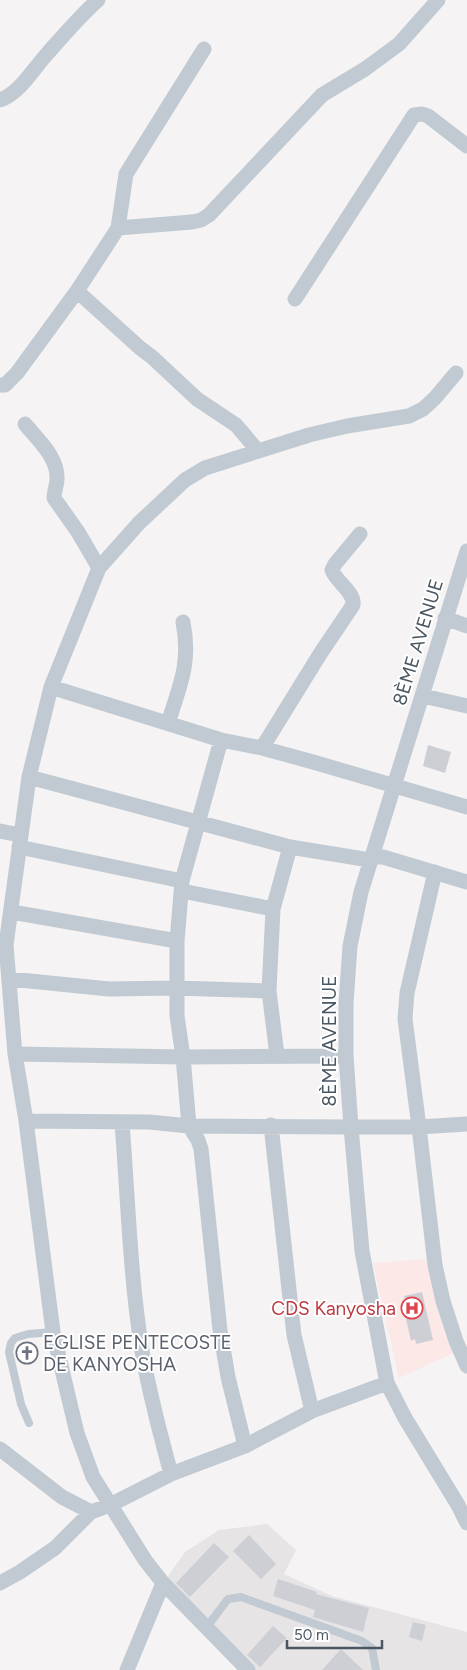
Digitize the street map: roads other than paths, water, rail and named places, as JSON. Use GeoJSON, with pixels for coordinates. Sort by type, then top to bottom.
{"type":"FeatureCollection","features":[{"type":"Feature","properties":{"kind":"street"},"geometry":{"type":"LineString","coordinates":[[0,100],[7,98],[15,92],[46,54],[98,0]]}},
{"type":"Feature","properties":{"kind":"street"},"geometry":{"type":"LineString","coordinates":[[118,228],[184,223],[201,220],[209,215],[322,95],[365,69],[399,44],[438,0]]}},
{"type":"Feature","properties":{"kind":"street"},"geometry":{"type":"LineString","coordinates":[[0,385],[5,385],[17,374],[77,291],[118,228],[126,174],[204,49]]}},
{"type":"Feature","properties":{"kind":"street"},"geometry":{"type":"LineString","coordinates":[[296,299],[414,115],[422,114],[428,116],[467,146]]}},
{"type":"Feature","properties":{"kind":"street"},"geometry":{"type":"LineString","coordinates":[[77,291],[197,399],[236,425],[258,451]]}},
{"type":"Feature","properties":{"kind":"street"},"geometry":{"type":"LineString","coordinates":[[248,1670],[163,1583],[130,1539],[92,1477],[77,1433],[53,1332],[26,1121],[15,1054],[6,944],[12,912],[29,777],[51,687],[100,568],[138,523],[185,480],[205,468],[309,435],[347,426],[409,416],[423,409],[456,373]]}},
{"type":"Feature","properties":{"kind":"street"},"geometry":{"type":"LineString","coordinates":[[25,424],[50,454],[54,463],[57,481],[54,498],[100,568]]}},
{"type":"Feature","properties":{"kind":"street"},"geometry":{"type":"LineString","coordinates":[[262,748],[320,654],[353,605],[352,597],[334,576],[332,570],[360,534]]}},
{"type":"Feature","properties":{"kind":"street","name":"8ÈME AVENUE"},"geometry":{"type":"LineString","coordinates":[[467,551],[361,892],[350,946],[346,1003],[346,1056],[362,1251],[387,1383],[405,1418],[463,1502],[467,1523]]}},
{"type":"Feature","properties":{"kind":"street"},"geometry":{"type":"LineString","coordinates":[[445,618],[467,626]]}},
{"type":"Feature","properties":{"kind":"street"},"geometry":{"type":"LineString","coordinates":[[168,723],[185,667],[187,644],[183,622]]}},
{"type":"Feature","properties":{"kind":"street"},"geometry":{"type":"LineString","coordinates":[[51,687],[221,740],[262,748],[394,784],[467,807]]}},
{"type":"Feature","properties":{"kind":"street"},"geometry":{"type":"LineString","coordinates":[[423,696],[467,706]]}},
{"type":"Feature","properties":{"kind":"street"},"geometry":{"type":"LineString","coordinates":[[221,740],[182,886],[176,941],[176,988],[177,1016],[183,1057],[189,1126],[198,1140],[201,1149],[220,1330],[228,1377],[244,1446]]}},
{"type":"Feature","properties":{"kind":"street"},"geometry":{"type":"LineString","coordinates":[[29,777],[290,847],[370,860],[379,857],[467,882]]}},
{"type":"Feature","properties":{"kind":"street"},"geometry":{"type":"LineString","coordinates":[[0,832],[20,841],[273,909]]}},
{"type":"Feature","properties":{"kind":"street"},"geometry":{"type":"LineString","coordinates":[[277,1055],[269,991],[273,909],[290,847]]}},
{"type":"Feature","properties":{"kind":"street"},"geometry":{"type":"LineString","coordinates":[[435,872],[405,1008],[406,1029],[435,1265],[443,1301],[456,1341],[467,1366]]}},
{"type":"Feature","properties":{"kind":"street"},"geometry":{"type":"LineString","coordinates":[[12,912],[176,941]]}},
{"type":"Feature","properties":{"kind":"street"},"geometry":{"type":"LineString","coordinates":[[10,979],[109,989],[176,988],[269,991]]}},
{"type":"Feature","properties":{"kind":"street"},"geometry":{"type":"LineString","coordinates":[[15,1054],[183,1057],[346,1056]]}},
{"type":"Feature","properties":{"kind":"street"},"geometry":{"type":"LineString","coordinates":[[26,1121],[149,1122],[189,1126],[419,1127],[467,1124]]}},
{"type":"Feature","properties":{"kind":"street"},"geometry":{"type":"LineString","coordinates":[[122,1123],[133,1270],[142,1350],[155,1415],[171,1474]]}},
{"type":"Feature","properties":{"kind":"street"},"geometry":{"type":"LineString","coordinates":[[271,1125],[294,1335],[312,1411]]}},
{"type":"Feature","properties":{"kind":"street"},"geometry":{"type":"LineString","coordinates":[[0,1584],[55,1548],[91,1512],[110,1505],[171,1474],[244,1446],[312,1411],[387,1383]]}},
{"type":"Feature","properties":{"kind":"street"},"geometry":{"type":"LineString","coordinates":[[0,1449],[62,1497],[91,1512]]}},
{"type":"Feature","properties":{"kind":"street"},"geometry":{"type":"LineString","coordinates":[[127,1670],[163,1583]]}},
{"type":"Feature","properties":{"kind":"lane"},"geometry":{"type":"LineString","coordinates":[[29,1423],[21,1404],[9,1352],[11,1343],[16,1338],[28,1334],[53,1332]]}},
{"type":"Feature","properties":{"kind":"lane"},"geometry":{"type":"LineString","coordinates":[[206,1628],[228,1599],[241,1596],[362,1641],[372,1648],[376,1670]]}},
{"type":"Feature","properties":{"kind":"place","name":"CDS Kanyosha"},"geometry":{"type":"Point","coordinates":[412,1308]}},
{"type":"Feature","properties":{"kind":"place","name":"EGLISE PENTECOSTE DE KANYOSHA"},"geometry":{"type":"Point","coordinates":[27,1353]}}]}
